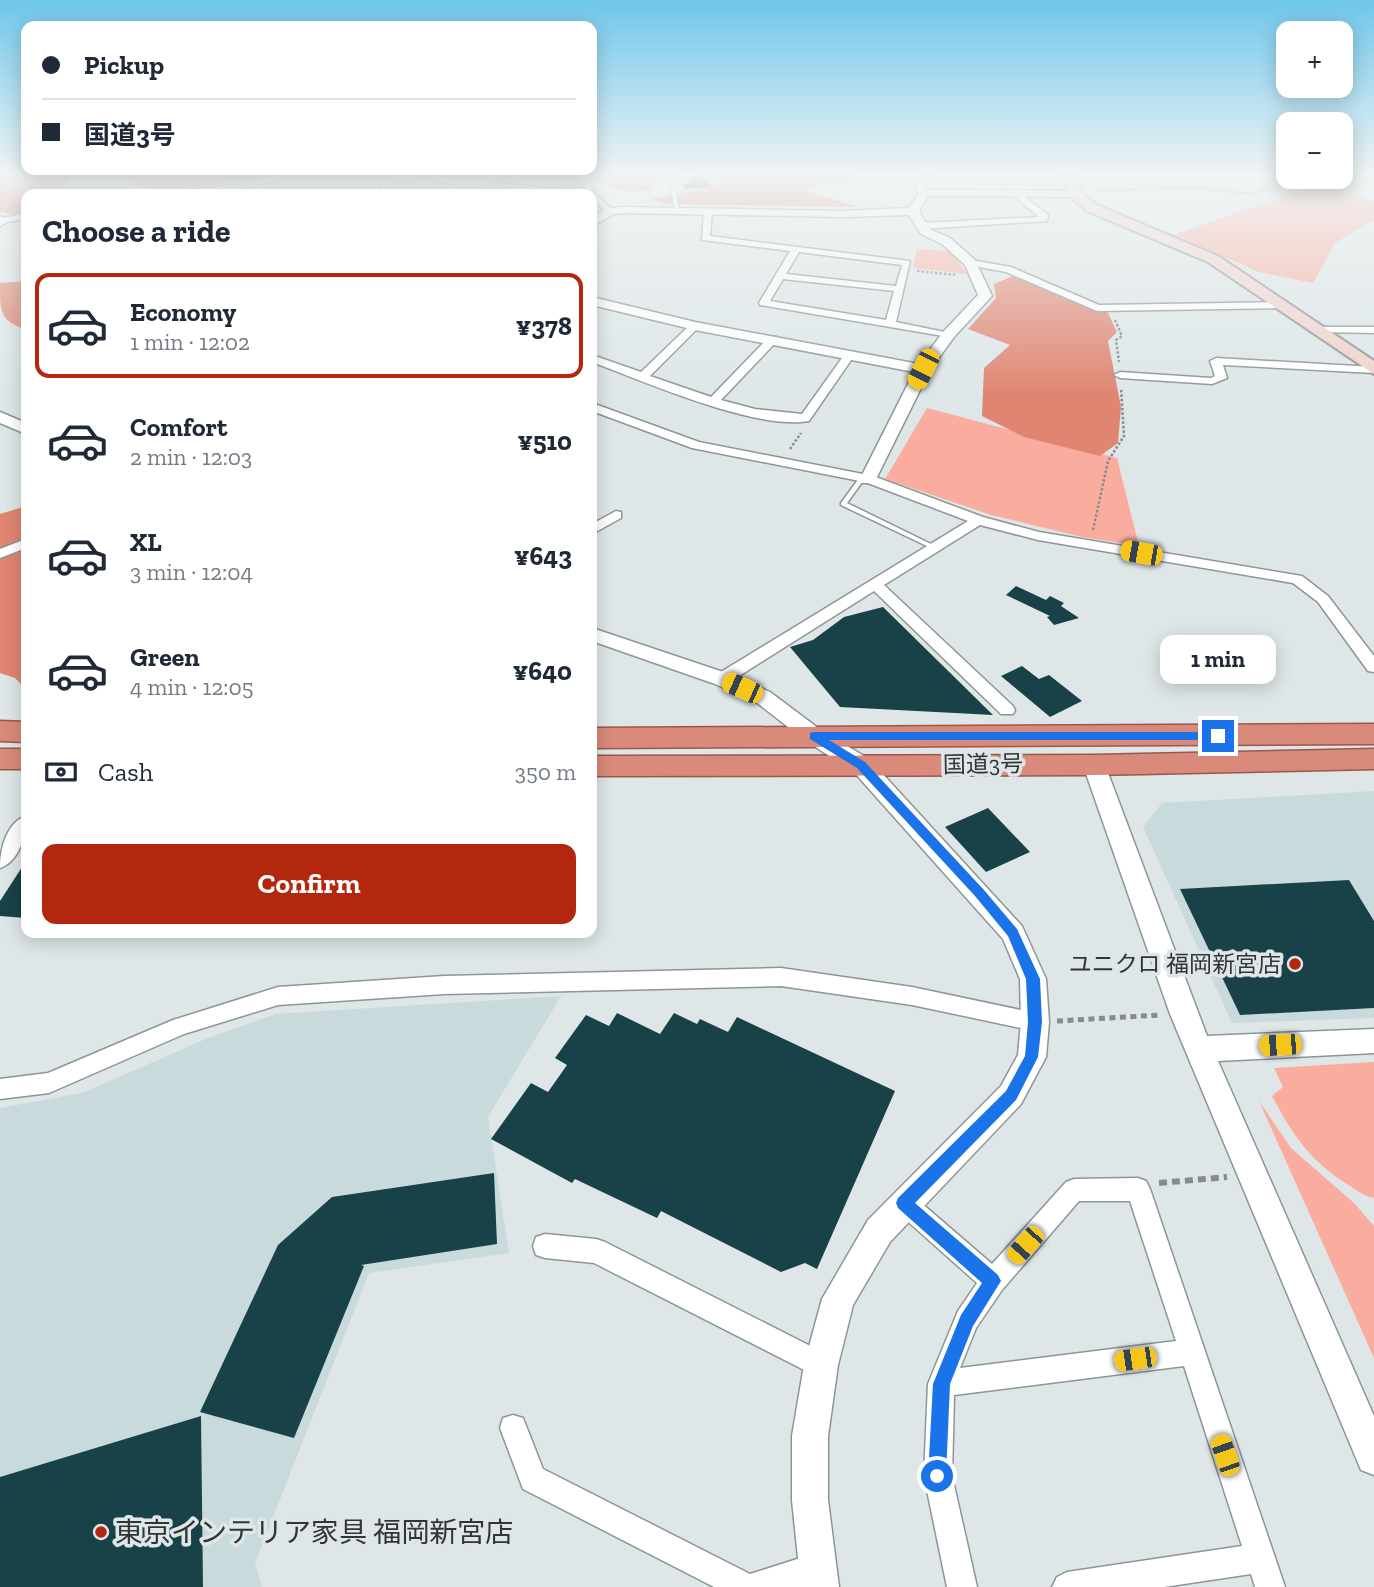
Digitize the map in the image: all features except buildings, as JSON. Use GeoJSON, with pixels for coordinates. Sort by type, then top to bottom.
{"type":"FeatureCollection","features":[{"type":"Feature","properties":{"kind":"highway"},"geometry":{"type":"LineString","coordinates":[[0,732],[21,732]]}},
{"type":"Feature","properties":{"kind":"highway","name":"国道3号"},"geometry":{"type":"LineString","coordinates":[[597,738],[1374,734]]}},
{"type":"Feature","properties":{"kind":"highway"},"geometry":{"type":"LineString","coordinates":[[0,759],[21,759]]}},
{"type":"Feature","properties":{"kind":"highway","name":"国道3号"},"geometry":{"type":"LineString","coordinates":[[597,766],[1094,765],[1374,759]]}},
{"type":"Feature","properties":{"kind":"main road"},"geometry":{"type":"LineString","coordinates":[[1183,247],[1213,260],[1283,305],[1374,370]]}},
{"type":"Feature","properties":{"kind":"street"},"geometry":{"type":"LineString","coordinates":[[787,247],[907,263],[890,324]]}},
{"type":"Feature","properties":{"kind":"street"},"geometry":{"type":"LineString","coordinates":[[865,478],[923,369],[949,334],[985,296],[971,263],[953,247]]}},
{"type":"Feature","properties":{"kind":"street"},"geometry":{"type":"LineString","coordinates":[[796,248],[765,303],[949,334]]}},
{"type":"Feature","properties":{"kind":"street"},"geometry":{"type":"LineString","coordinates":[[971,263],[1008,269],[1097,308],[1283,305]]}},
{"type":"Feature","properties":{"kind":"street"},"geometry":{"type":"LineString","coordinates":[[780,276],[900,289]]}},
{"type":"Feature","properties":{"kind":"street"},"geometry":{"type":"LineString","coordinates":[[597,305],[923,369]]}},
{"type":"Feature","properties":{"kind":"street"},"geometry":{"type":"LineString","coordinates":[[643,376],[695,326]]}},
{"type":"Feature","properties":{"kind":"street"},"geometry":{"type":"LineString","coordinates":[[1319,330],[1374,330]]}},
{"type":"Feature","properties":{"kind":"street"},"geometry":{"type":"LineString","coordinates":[[715,401],[773,339]]}},
{"type":"Feature","properties":{"kind":"street"},"geometry":{"type":"LineString","coordinates":[[597,360],[715,401],[786,419],[805,418],[851,353]]}},
{"type":"Feature","properties":{"kind":"street"},"geometry":{"type":"LineString","coordinates":[[1120,375],[1212,381],[1221,378],[1216,361],[1374,370]]}},
{"type":"Feature","properties":{"kind":"street"},"geometry":{"type":"LineString","coordinates":[[597,409],[696,444],[865,478],[978,520],[1038,536],[1297,579],[1323,598],[1374,667]]}},
{"type":"Feature","properties":{"kind":"street"},"geometry":{"type":"LineString","coordinates":[[0,416],[21,426]]}},
{"type":"Feature","properties":{"kind":"street"},"geometry":{"type":"LineString","coordinates":[[597,527],[616,514]]}},
{"type":"Feature","properties":{"kind":"street"},"geometry":{"type":"LineString","coordinates":[[722,678],[978,520]]}},
{"type":"Feature","properties":{"kind":"street"},"geometry":{"type":"LineString","coordinates":[[0,554],[21,545]]}},
{"type":"Feature","properties":{"kind":"street"},"geometry":{"type":"LineString","coordinates":[[874,583],[1007,710]]}},
{"type":"Feature","properties":{"kind":"street"},"geometry":{"type":"LineString","coordinates":[[597,636],[628,649],[722,678],[763,697],[814,736],[861,765],[1013,933],[1033,979],[1035,1022],[1031,1057],[1011,1095],[879,1231],[838,1299],[821,1365],[810,1436],[810,1500],[818,1578],[754,1587]]}},
{"type":"Feature","properties":{"kind":"street"},"geometry":{"type":"LineString","coordinates":[[1094,765],[1184,1014],[1374,1457]]}},
{"type":"Feature","properties":{"kind":"street"},"geometry":{"type":"LineString","coordinates":[[0,861],[21,830]]}},
{"type":"Feature","properties":{"kind":"street"},"geometry":{"type":"LineString","coordinates":[[0,1089],[49,1083],[180,1026],[278,996],[444,985],[781,977],[912,996],[1035,1022]]}},
{"type":"Feature","properties":{"kind":"street"},"geometry":{"type":"LineString","coordinates":[[1201,1049],[1374,1041]]}},
{"type":"Feature","properties":{"kind":"street"},"geometry":{"type":"LineString","coordinates":[[962,1587],[937,1476],[941,1384],[967,1320],[993,1281],[1073,1190],[1138,1189],[1270,1587]]}},
{"type":"Feature","properties":{"kind":"street"},"geometry":{"type":"LineString","coordinates":[[904,1203],[993,1281]]}},
{"type":"Feature","properties":{"kind":"street"},"geometry":{"type":"LineString","coordinates":[[545,1246],[596,1251],[821,1365]]}},
{"type":"Feature","properties":{"kind":"street"},"geometry":{"type":"LineString","coordinates":[[941,1384],[1191,1352]]}},
{"type":"Feature","properties":{"kind":"street"},"geometry":{"type":"LineString","coordinates":[[513,1428],[533,1479],[745,1587]]}},
{"type":"Feature","properties":{"kind":"street"},"geometry":{"type":"LineString","coordinates":[[1067,1587],[1260,1558]]}},
{"type":"Feature","properties":{"kind":"lane"},"geometry":{"type":"LineString","coordinates":[[865,478],[843,504],[933,547]]}},
{"type":"Feature","properties":{"kind":"path"},"geometry":{"type":"LineString","coordinates":[[905,270],[979,277]]}},
{"type":"Feature","properties":{"kind":"path"},"geometry":{"type":"LineString","coordinates":[[1089,545],[1108,461],[1124,436],[1116,340],[1122,337],[1112,314],[1097,308]]}},
{"type":"Feature","properties":{"kind":"path"},"geometry":{"type":"LineString","coordinates":[[781,462],[801,433],[805,418]]}},
{"type":"Feature","properties":{"kind":"path"},"geometry":{"type":"LineString","coordinates":[[1035,1022],[1184,1014]]}},
{"type":"Feature","properties":{"kind":"path"},"geometry":{"type":"LineString","coordinates":[[1138,1189],[1154,1183],[1255,1175]]}},
{"type":"Feature","properties":{"kind":"shaded area"},"geometry":{"type":"Polygon","coordinates":[[[1202,247],[1333,247],[1313,283],[1259,272],[1202,247]]]}},
{"type":"Feature","properties":{"kind":"shaded area"},"geometry":{"type":"Polygon","coordinates":[[[917,249],[950,251],[967,274],[913,268],[917,249]]]}},
{"type":"Feature","properties":{"kind":"shaded area"},"geometry":{"type":"Polygon","coordinates":[[[1015,275],[1052,293],[1108,313],[1117,332],[1108,341],[1121,407],[1118,443],[1100,456],[1024,437],[982,416],[984,368],[1010,345],[968,329],[996,298],[994,284],[1015,275]]]}},
{"type":"Feature","properties":{"kind":"shaded area"},"geometry":{"type":"Polygon","coordinates":[[[21,281],[21,328],[11,323],[3,314],[0,283],[21,281]]]}},
{"type":"Feature","properties":{"kind":"shaded area"},"geometry":{"type":"Polygon","coordinates":[[[927,408],[1117,458],[1139,546],[1082,537],[991,515],[885,479],[927,408]]]}},
{"type":"Feature","properties":{"kind":"shaded area"},"geometry":{"type":"Polygon","coordinates":[[[21,508],[21,684],[15,678],[0,673],[0,514],[21,508]]]}},
{"type":"Feature","properties":{"kind":"shaded area"},"geometry":{"type":"Polygon","coordinates":[[[1374,791],[1374,1018],[1232,1023],[1143,827],[1162,803],[1374,791]]]}},
{"type":"Feature","properties":{"kind":"shaded area"},"geometry":{"type":"Polygon","coordinates":[[[561,996],[488,1117],[509,1253],[369,1273],[255,1563],[262,1587],[0,1587],[0,1108],[82,1093],[208,1038],[275,1014],[561,996]]]}},
{"type":"Feature","properties":{"kind":"shaded area"},"geometry":{"type":"Polygon","coordinates":[[[1374,1062],[1374,1198],[1336,1177],[1314,1158],[1296,1136],[1272,1096],[1283,1087],[1274,1068],[1374,1062]]]}},
{"type":"Feature","properties":{"kind":"shaded area"},"geometry":{"type":"Polygon","coordinates":[[[1259,1101],[1291,1148],[1354,1203],[1374,1226],[1374,1358],[1259,1101]]]}},
{"type":"Feature","properties":{"kind":"place","name":"ユニクロ 福岡新宮店"},"geometry":{"type":"Point","coordinates":[1295,964]}},
{"type":"Feature","properties":{"kind":"place","name":"東京インテリア家具 福岡新宮店"},"geometry":{"type":"Point","coordinates":[101,1532]}},
{"type":"Feature","properties":{"kind":"route"},"geometry":{"type":"LineString","coordinates":[[937,1476],[941,1384],[967,1320],[993,1281],[904,1203],[1011,1095],[1031,1057],[1035,1022],[1033,979],[1013,933],[979,893],[861,765],[814,736],[1218,736]]}}]}
